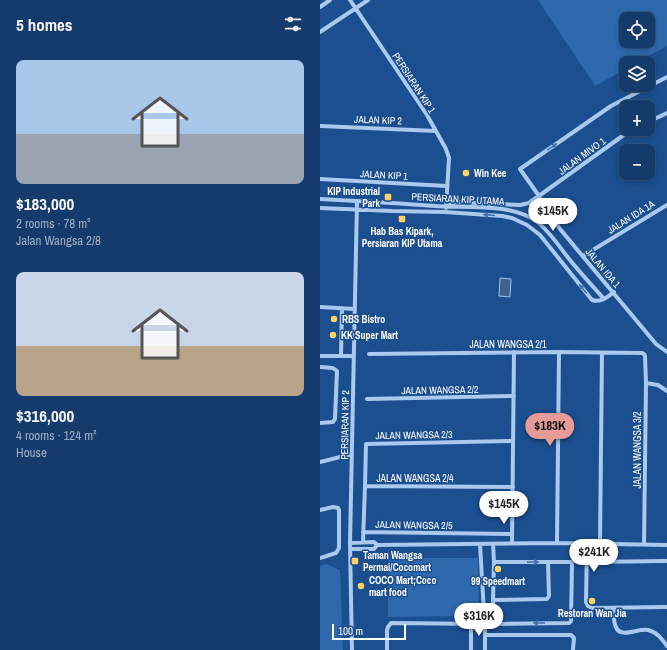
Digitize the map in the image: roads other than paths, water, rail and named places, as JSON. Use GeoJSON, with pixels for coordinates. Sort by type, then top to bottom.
{"type":"FeatureCollection","features":[{"type":"Feature","properties":{"kind":"street"},"geometry":{"type":"LineString","coordinates":[[320,6],[330,0]]}},
{"type":"Feature","properties":{"kind":"street","name":"PERSIARAN KIP 1"},"geometry":{"type":"LineString","coordinates":[[350,0],[427,115],[446,149],[449,158],[445,212]]}},
{"type":"Feature","properties":{"kind":"street"},"geometry":{"type":"LineString","coordinates":[[320,32],[368,0]]}},
{"type":"Feature","properties":{"kind":"street","name":"JALAN IDA 1"},"geometry":{"type":"LineString","coordinates":[[667,77],[611,106],[520,169],[560,229],[656,344],[667,352]]}},
{"type":"Feature","properties":{"kind":"street"},"geometry":{"type":"LineString","coordinates":[[655,119],[667,113]]}},
{"type":"Feature","properties":{"kind":"street","name":"JALAN KIP 2"},"geometry":{"type":"LineString","coordinates":[[320,126],[436,131]]}},
{"type":"Feature","properties":{"kind":"street","name":"JALAN MIVO 1"},"geometry":{"type":"LineString","coordinates":[[446,206],[456,202],[520,205],[529,203],[622,136]]}},
{"type":"Feature","properties":{"kind":"street","name":"JALAN KIP 1"},"geometry":{"type":"LineString","coordinates":[[320,179],[447,186]]}},
{"type":"Feature","properties":{"kind":"street","name":"PERSIARAN KIP UTAMA"},"geometry":{"type":"LineString","coordinates":[[320,199],[495,208],[515,211],[530,217],[546,230],[577,269],[604,299],[596,302],[592,300],[540,235],[527,225],[518,221],[502,216],[445,212],[320,208]]}},
{"type":"Feature","properties":{"kind":"street","name":"PERSIARAN KIP 2"},"geometry":{"type":"LineString","coordinates":[[352,650],[350,543],[357,201]]}},
{"type":"Feature","properties":{"kind":"street","name":"JALAN IDA 1A"},"geometry":{"type":"LineString","coordinates":[[583,256],[667,205]]}},
{"type":"Feature","properties":{"kind":"street"},"geometry":{"type":"LineString","coordinates":[[518,221],[522,214]]}},
{"type":"Feature","properties":{"kind":"street"},"geometry":{"type":"LineString","coordinates":[[604,299],[614,292]]}},
{"type":"Feature","properties":{"kind":"street"},"geometry":{"type":"LineString","coordinates":[[320,307],[355,309]]}},
{"type":"Feature","properties":{"kind":"street"},"geometry":{"type":"LineString","coordinates":[[341,356],[342,308]]}},
{"type":"Feature","properties":{"kind":"street"},"geometry":{"type":"LineString","coordinates":[[512,543],[514,352]]}},
{"type":"Feature","properties":{"kind":"street"},"geometry":{"type":"LineString","coordinates":[[557,543],[559,352]]}},
{"type":"Feature","properties":{"kind":"street"},"geometry":{"type":"LineString","coordinates":[[600,543],[602,352]]}},
{"type":"Feature","properties":{"kind":"street","name":"JALAN WANGSA 2/1"},"geometry":{"type":"LineString","coordinates":[[369,354],[602,352],[642,353],[645,356]]}},
{"type":"Feature","properties":{"kind":"street"},"geometry":{"type":"LineString","coordinates":[[320,356],[354,356]]}},
{"type":"Feature","properties":{"kind":"street","name":"JALAN WANGSA 3/2"},"geometry":{"type":"LineString","coordinates":[[644,545],[645,356]]}},
{"type":"Feature","properties":{"kind":"street"},"geometry":{"type":"LineString","coordinates":[[320,367],[333,368],[337,373],[335,419],[333,422],[320,423]]}},
{"type":"Feature","properties":{"kind":"street"},"geometry":{"type":"LineString","coordinates":[[646,383],[658,385],[667,391]]}},
{"type":"Feature","properties":{"kind":"street","name":"JALAN WANGSA 2/2"},"geometry":{"type":"LineString","coordinates":[[367,399],[514,396]]}},
{"type":"Feature","properties":{"kind":"street","name":"JALAN WANGSA 2/3"},"geometry":{"type":"LineString","coordinates":[[363,542],[366,444],[513,441]]}},
{"type":"Feature","properties":{"kind":"street"},"geometry":{"type":"LineString","coordinates":[[320,462],[352,454]]}},
{"type":"Feature","properties":{"kind":"street","name":"JALAN WANGSA 2/4"},"geometry":{"type":"LineString","coordinates":[[365,486],[513,487]]}},
{"type":"Feature","properties":{"kind":"street"},"geometry":{"type":"LineString","coordinates":[[320,510],[333,506],[339,510],[339,545],[337,551],[336,553],[320,558]]}},
{"type":"Feature","properties":{"kind":"street","name":"JALAN WANGSA 2/5"},"geometry":{"type":"LineString","coordinates":[[363,532],[512,534]]}},
{"type":"Feature","properties":{"kind":"street"},"geometry":{"type":"LineString","coordinates":[[350,543],[374,542],[377,545],[600,543],[667,545]]}},
{"type":"Feature","properties":{"kind":"street"},"geometry":{"type":"LineString","coordinates":[[480,544],[485,624],[485,650]]}},
{"type":"Feature","properties":{"kind":"street"},"geometry":{"type":"LineString","coordinates":[[493,544],[493,600],[495,624],[570,622],[572,620],[572,563],[494,562]]}},
{"type":"Feature","properties":{"kind":"street"},"geometry":{"type":"LineString","coordinates":[[587,544],[586,604],[588,606],[592,608],[667,607]]}},
{"type":"Feature","properties":{"kind":"street"},"geometry":{"type":"LineString","coordinates":[[351,549],[374,549],[377,545]]}},
{"type":"Feature","properties":{"kind":"street"},"geometry":{"type":"LineString","coordinates":[[586,562],[667,561]]}},
{"type":"Feature","properties":{"kind":"street"},"geometry":{"type":"LineString","coordinates":[[493,600],[547,599],[549,596],[548,562]]}},
{"type":"Feature","properties":{"kind":"street"},"geometry":{"type":"LineString","coordinates":[[613,608],[615,626],[620,632],[623,633],[647,630],[660,637],[667,646]]}},
{"type":"Feature","properties":{"kind":"street"},"geometry":{"type":"LineString","coordinates":[[388,650],[387,630],[391,623],[485,624]]}},
{"type":"Feature","properties":{"kind":"street"},"geometry":{"type":"LineString","coordinates":[[471,624],[471,650]]}},
{"type":"Feature","properties":{"kind":"street"},"geometry":{"type":"LineString","coordinates":[[485,635],[571,635],[574,638],[573,650]]}},
{"type":"Feature","properties":{"kind":"place","name":"Win Kee"},"geometry":{"type":"Point","coordinates":[466,173]}},
{"type":"Feature","properties":{"kind":"place","name":"KIP Industrial Park"},"geometry":{"type":"Point","coordinates":[388,197]}},
{"type":"Feature","properties":{"kind":"place","name":"Hab Bas Kipark, Persiaran KIP Utama"},"geometry":{"type":"Point","coordinates":[402,219]}},
{"type":"Feature","properties":{"kind":"place","name":"RBS Bistro"},"geometry":{"type":"Point","coordinates":[334,319]}},
{"type":"Feature","properties":{"kind":"place","name":"KK Super Mart"},"geometry":{"type":"Point","coordinates":[333,335]}},
{"type":"Feature","properties":{"kind":"place","name":"Taman Wangsa Permai/Cocomart"},"geometry":{"type":"Point","coordinates":[355,561]}},
{"type":"Feature","properties":{"kind":"place","name":"99 Speedmart"},"geometry":{"type":"Point","coordinates":[498,569]}},
{"type":"Feature","properties":{"kind":"place","name":"COCO Mart;Coco mart food"},"geometry":{"type":"Point","coordinates":[361,586]}},
{"type":"Feature","properties":{"kind":"place","name":"Restoran Wan Jia"},"geometry":{"type":"Point","coordinates":[592,601]}}]}
